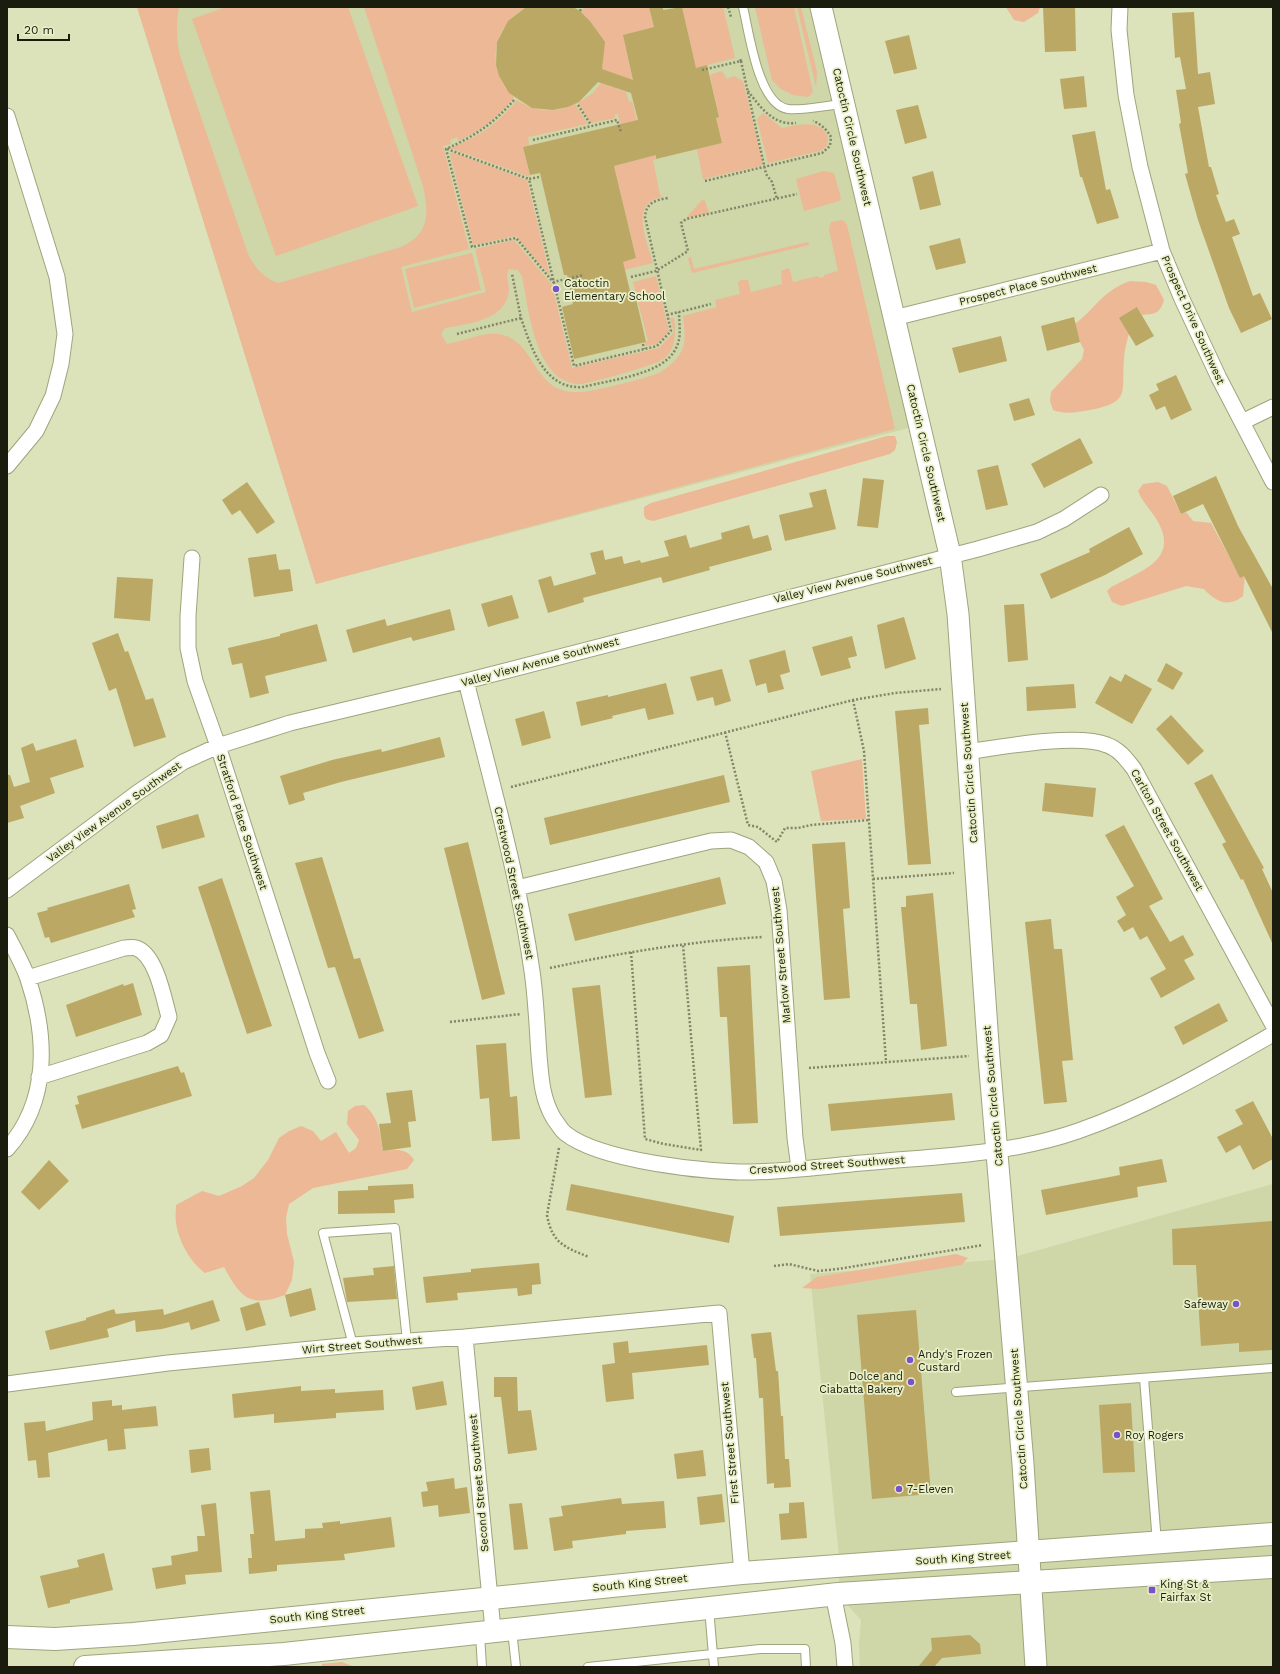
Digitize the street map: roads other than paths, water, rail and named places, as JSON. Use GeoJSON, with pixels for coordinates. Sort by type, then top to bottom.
{"type":"FeatureCollection","features":[{"type":"Feature","properties":{"kind":"main road","name":"Catoctin Circle Southwest"},"geometry":{"type":"LineString","coordinates":[[821,7],[950,556],[958,614],[967,752],[1017,1387],[1036,1667]]}},
{"type":"Feature","properties":{"kind":"main road","name":"South King Street"},"geometry":{"type":"LineString","coordinates":[[7,1638],[55,1639],[133,1634],[490,1597],[742,1573],[1273,1534]]}},
{"type":"Feature","properties":{"kind":"main road"},"geometry":{"type":"LineString","coordinates":[[85,1667],[284,1654],[834,1594],[1273,1567]]}},
{"type":"Feature","properties":{"kind":"street","name":"Prospect Drive Southwest"},"geometry":{"type":"LineString","coordinates":[[1120,7],[1119,30],[1126,96],[1140,167],[1162,251],[1182,299],[1273,482]]}},
{"type":"Feature","properties":{"kind":"street"},"geometry":{"type":"LineString","coordinates":[[7,116],[57,277],[65,334],[61,364],[53,396],[36,432],[7,466]]}},
{"type":"Feature","properties":{"kind":"street","name":"Prospect Place Southwest"},"geometry":{"type":"LineString","coordinates":[[894,318],[1162,251]]}},
{"type":"Feature","properties":{"kind":"street"},"geometry":{"type":"LineString","coordinates":[[1242,422],[1273,407]]}},
{"type":"Feature","properties":{"kind":"street","name":"Valley View Avenue Southwest"},"geometry":{"type":"LineString","coordinates":[[7,890],[137,793],[183,762],[218,746],[290,723],[466,681],[950,556],[1037,532],[1064,519],[1102,495]]}},
{"type":"Feature","properties":{"kind":"street","name":"Stratford Place Southwest"},"geometry":{"type":"LineString","coordinates":[[192,558],[188,616],[188,648],[195,681],[218,746],[317,1053],[328,1081]]}},
{"type":"Feature","properties":{"kind":"street","name":"Crestwood Street Southwest"},"geometry":{"type":"LineString","coordinates":[[466,681],[517,888],[533,973],[540,1083],[546,1102],[563,1132],[577,1141],[606,1153],[637,1160],[696,1168],[752,1172],[998,1151],[1076,1132],[1133,1108],[1192,1080],[1273,1034]]}},
{"type":"Feature","properties":{"kind":"street","name":"Carlton Street Southwest"},"geometry":{"type":"LineString","coordinates":[[967,752],[1028,744],[1079,740],[1108,745],[1122,755],[1134,769],[1273,1025]]}},
{"type":"Feature","properties":{"kind":"street","name":"Marlow Street Southwest"},"geometry":{"type":"LineString","coordinates":[[517,888],[710,841],[731,840],[749,847],[766,862],[774,881],[779,910],[794,1131],[799,1168]]}},
{"type":"Feature","properties":{"kind":"street"},"geometry":{"type":"LineString","coordinates":[[7,935],[28,978],[40,1035],[42,1056],[35,1104],[7,1149]]}},
{"type":"Feature","properties":{"kind":"street"},"geometry":{"type":"LineString","coordinates":[[28,978],[124,948],[136,948],[146,954],[152,963],[169,1017],[161,1035],[147,1043],[39,1077]]}},
{"type":"Feature","properties":{"kind":"street","name":"Wirt Street Southwest"},"geometry":{"type":"LineString","coordinates":[[7,1384],[168,1363],[352,1345],[465,1337],[719,1313]]}},
{"type":"Feature","properties":{"kind":"street","name":"First Street Southwest"},"geometry":{"type":"LineString","coordinates":[[719,1313],[742,1573]]}},
{"type":"Feature","properties":{"kind":"street","name":"Second Street Southwest"},"geometry":{"type":"LineString","coordinates":[[465,1337],[490,1597],[495,1630]]}},
{"type":"Feature","properties":{"kind":"street"},"geometry":{"type":"LineString","coordinates":[[834,1594],[843,1643],[845,1667]]}},
{"type":"Feature","properties":{"kind":"lane"},"geometry":{"type":"LineString","coordinates":[[743,7],[760,78],[774,101],[787,109],[845,104]]}},
{"type":"Feature","properties":{"kind":"lane"},"geometry":{"type":"LineString","coordinates":[[352,1345],[323,1233],[395,1228],[406,1341]]}},
{"type":"Feature","properties":{"kind":"lane"},"geometry":{"type":"LineString","coordinates":[[956,1392],[1273,1368]]}},
{"type":"Feature","properties":{"kind":"lane"},"geometry":{"type":"LineString","coordinates":[[1144,1378],[1157,1543]]}},
{"type":"Feature","properties":{"kind":"lane"},"geometry":{"type":"LineString","coordinates":[[710,1608],[714,1667]]}},
{"type":"Feature","properties":{"kind":"lane"},"geometry":{"type":"LineString","coordinates":[[482,1667],[495,1630]]}},
{"type":"Feature","properties":{"kind":"lane"},"geometry":{"type":"LineString","coordinates":[[495,1630],[516,1667]]}},
{"type":"Feature","properties":{"kind":"lane"},"geometry":{"type":"LineString","coordinates":[[588,1667],[760,1649],[805,1649],[806,1667]]}},
{"type":"Feature","properties":{"kind":"place","name":"Catoctin Elementary School"},"geometry":{"type":"Point","coordinates":[556,289]}},
{"type":"Feature","properties":{"kind":"place","name":"Safeway"},"geometry":{"type":"Point","coordinates":[1236,1304]}},
{"type":"Feature","properties":{"kind":"place","name":"Andy's Frozen Custard"},"geometry":{"type":"Point","coordinates":[910,1360]}},
{"type":"Feature","properties":{"kind":"place","name":"Dolce and Ciabatta Bakery"},"geometry":{"type":"Point","coordinates":[911,1382]}},
{"type":"Feature","properties":{"kind":"place","name":"Roy Rogers"},"geometry":{"type":"Point","coordinates":[1117,1435]}},
{"type":"Feature","properties":{"kind":"place","name":"7-Eleven"},"geometry":{"type":"Point","coordinates":[899,1489]}},
{"type":"Feature","properties":{"kind":"place","name":"King St & Fairfax St"},"geometry":{"type":"Point","coordinates":[1152,1590]}}]}
